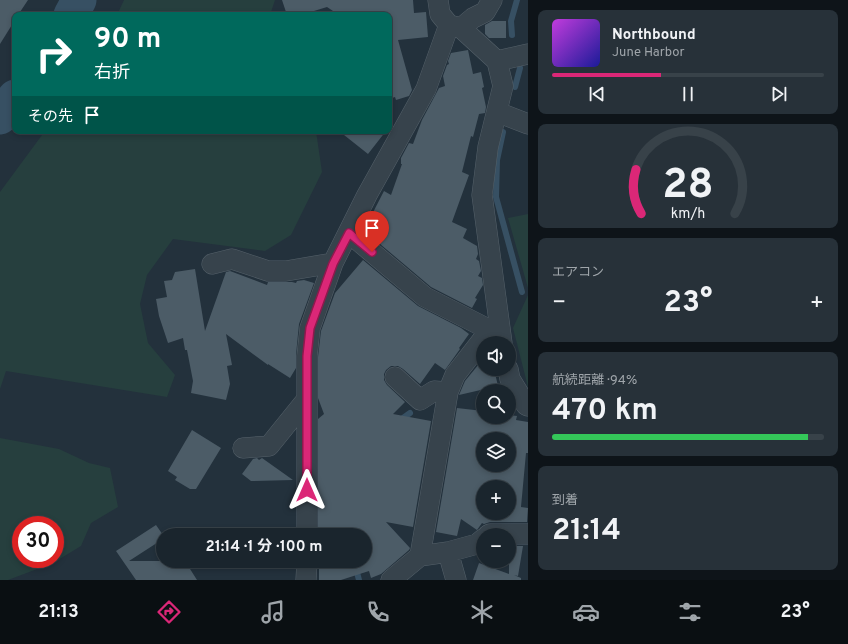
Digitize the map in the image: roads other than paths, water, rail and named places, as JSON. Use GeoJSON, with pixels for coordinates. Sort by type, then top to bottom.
{"type":"FeatureCollection","features":[{"type":"Feature","properties":{"kind":"street"},"geometry":{"type":"LineString","coordinates":[[438,0],[440,14],[497,60],[503,86],[488,147],[482,195],[497,334]]}},
{"type":"Feature","properties":{"kind":"street"},"geometry":{"type":"LineString","coordinates":[[392,133],[396,123],[426,89],[455,26],[485,12],[492,0]]}},
{"type":"Feature","properties":{"kind":"street"},"geometry":{"type":"LineString","coordinates":[[497,60],[528,54]]}},
{"type":"Feature","properties":{"kind":"street"},"geometry":{"type":"LineString","coordinates":[[497,112],[528,124]]}},
{"type":"Feature","properties":{"kind":"street"},"geometry":{"type":"LineString","coordinates":[[307,528],[307,356],[310,328],[333,264],[367,196],[392,134]]}},
{"type":"Feature","properties":{"kind":"street"},"geometry":{"type":"LineString","coordinates":[[349,233],[425,297],[497,334]]}},
{"type":"Feature","properties":{"kind":"street"},"geometry":{"type":"LineString","coordinates":[[212,264],[232,259],[268,271],[286,271],[333,264]]}},
{"type":"Feature","properties":{"kind":"street"},"geometry":{"type":"LineString","coordinates":[[420,556],[448,392],[455,375],[497,334]]}},
{"type":"Feature","properties":{"kind":"street"},"geometry":{"type":"LineString","coordinates":[[509,376],[528,406]]}},
{"type":"Feature","properties":{"kind":"street"},"geometry":{"type":"LineString","coordinates":[[395,377],[420,400],[434,391],[448,392]]}},
{"type":"Feature","properties":{"kind":"street"},"geometry":{"type":"LineString","coordinates":[[243,448],[269,446],[307,399]]}},
{"type":"Feature","properties":{"kind":"street"},"geometry":{"type":"LineString","coordinates":[[516,534],[528,534]]}},
{"type":"Feature","properties":{"kind":"street"},"geometry":{"type":"LineString","coordinates":[[391,580],[420,556],[448,552],[476,544]]}},
{"type":"Feature","properties":{"kind":"street"},"geometry":{"type":"LineString","coordinates":[[448,552],[456,580]]}},
{"type":"Feature","properties":{"kind":"street"},"geometry":{"type":"LineString","coordinates":[[306,568],[306,580]]}},
{"type":"Feature","properties":{"kind":"waterway"},"geometry":{"type":"LineString","coordinates":[[73,12],[79,0]]}},
{"type":"Feature","properties":{"kind":"waterway"},"geometry":{"type":"LineString","coordinates":[[512,35],[511,21],[517,0]]}},
{"type":"Feature","properties":{"kind":"waterway"},"geometry":{"type":"LineString","coordinates":[[515,87],[520,68]]}},
{"type":"Feature","properties":{"kind":"waterway"},"geometry":{"type":"LineString","coordinates":[[0,117],[12,101]]}},
{"type":"Feature","properties":{"kind":"waterway"},"geometry":{"type":"LineString","coordinates":[[503,132],[497,160],[496,197],[522,292]]}},
{"type":"Feature","properties":{"kind":"waterway"},"geometry":{"type":"LineString","coordinates":[[399,421],[410,413]]}},
{"type":"Feature","properties":{"kind":"waterway"},"geometry":{"type":"LineString","coordinates":[[356,568],[359,580]]}}]}
